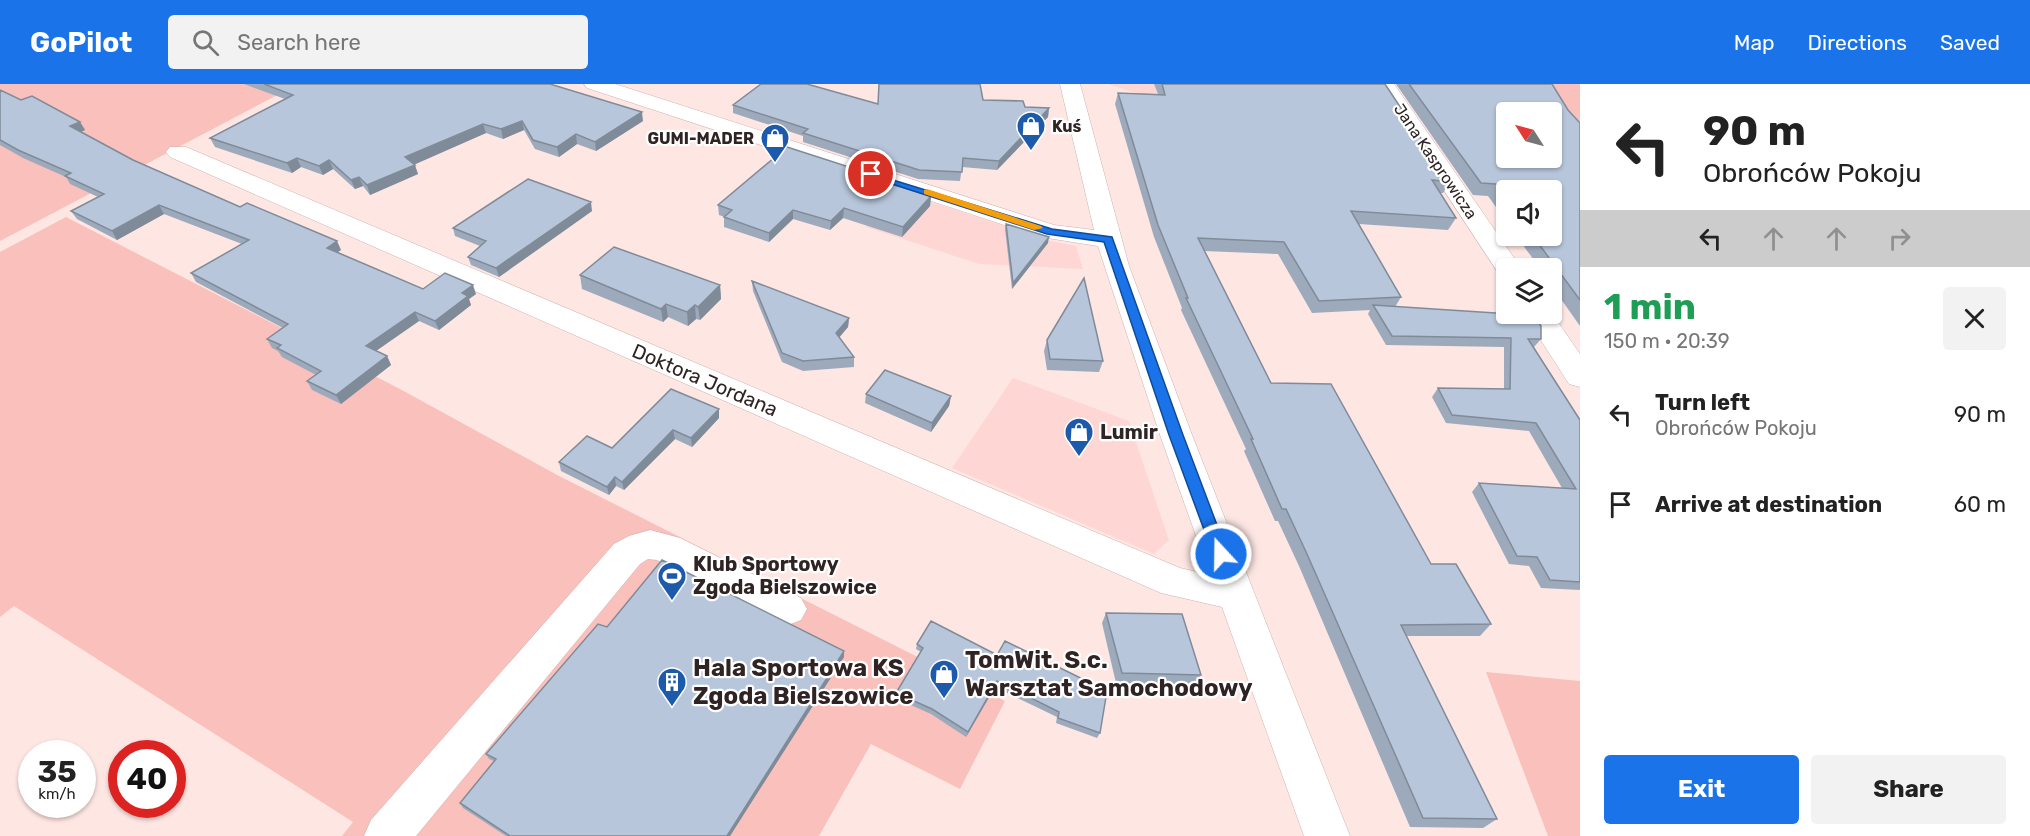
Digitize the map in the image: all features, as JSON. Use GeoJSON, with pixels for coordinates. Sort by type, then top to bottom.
{"type":"FeatureCollection","features":[{"type":"Feature","properties":{"kind":"street"},"geometry":{"type":"LineString","coordinates":[[594,84],[630,89],[1050,232],[1109,240]]}},
{"type":"Feature","properties":{"kind":"street"},"geometry":{"type":"LineString","coordinates":[[1070,84],[1109,240],[1176,435],[1327,836]]}},
{"type":"Feature","properties":{"kind":"street","name":"Jana Kasprowicza"},"geometry":{"type":"LineString","coordinates":[[1384,84],[1501,258]]}},
{"type":"Feature","properties":{"kind":"street","name":"Doktora Jordana"},"geometry":{"type":"LineString","coordinates":[[178,152],[1174,582],[1206,590],[1236,593]]}},
{"type":"Feature","properties":{"kind":"street"},"geometry":{"type":"LineString","coordinates":[[1545,324],[1580,377]]}},
{"type":"Feature","properties":{"kind":"street"},"geometry":{"type":"LineString","coordinates":[[387,836],[627,554],[641,544],[651,543],[667,548],[788,609]]}},
{"type":"Feature","properties":{"kind":"shaded area"},"geometry":{"type":"Polygon","coordinates":[[[0,84],[298,84],[0,241],[0,84]]]}},
{"type":"Feature","properties":{"kind":"shaded area"},"geometry":{"type":"Polygon","coordinates":[[[1108,84],[1244,84],[1153,99],[1108,84]]]}},
{"type":"Feature","properties":{"kind":"shaded area"},"geometry":{"type":"Polygon","coordinates":[[[1517,84],[1580,84],[1580,160],[1562,130],[1562,102],[1539,102],[1517,84]]]}},
{"type":"Feature","properties":{"kind":"shaded area"},"geometry":{"type":"Polygon","coordinates":[[[900,192],[1051,241],[1076,246],[1083,269],[979,264],[866,227],[900,192]]]}},
{"type":"Feature","properties":{"kind":"shaded area"},"geometry":{"type":"Polygon","coordinates":[[[66,217],[400,389],[559,476],[1005,701],[960,789],[871,744],[819,836],[342,836],[353,822],[14,606],[0,617],[0,252],[66,217]]]}},
{"type":"Feature","properties":{"kind":"shaded area"},"geometry":{"type":"Polygon","coordinates":[[[1013,378],[1129,421],[1169,540],[1154,554],[952,468],[1013,378]]]}},
{"type":"Feature","properties":{"kind":"shaded area"},"geometry":{"type":"Polygon","coordinates":[[[1486,672],[1580,681],[1580,836],[1548,836],[1486,672]]]}},
{"type":"Feature","properties":{"kind":"building"},"geometry":{"type":"Polygon","coordinates":[[[264,84],[550,84],[642,112],[595,142],[576,134],[557,147],[533,140],[522,121],[501,129],[483,124],[405,157],[415,165],[367,185],[359,177],[351,180],[329,160],[319,166],[297,158],[287,163],[210,138],[293,95],[264,84]]]}},
{"type":"Feature","properties":{"kind":"building"},"geometry":{"type":"Polygon","coordinates":[[[761,84],[807,84],[878,104],[879,84],[980,84],[983,100],[1023,101],[1025,107],[1049,108],[999,161],[963,158],[962,172],[919,170],[803,133],[808,129],[733,105],[761,84]]]}},
{"type":"Feature","properties":{"kind":"building"},"geometry":{"type":"Polygon","coordinates":[[[1162,84],[1385,84],[1450,182],[1432,180],[1456,218],[1351,211],[1401,297],[1319,301],[1284,242],[1198,238],[1271,383],[1331,384],[1431,564],[1456,564],[1491,624],[1401,625],[1497,819],[1423,818],[1307,554],[1286,509],[1282,509],[1251,439],[1253,439],[1186,298],[1188,298],[1158,225],[1118,93],[1165,95],[1162,84]]]}},
{"type":"Feature","properties":{"kind":"building"},"geometry":{"type":"Polygon","coordinates":[[[1409,84],[1552,84],[1568,110],[1580,123],[1580,300],[1562,275],[1562,258],[1549,258],[1540,246],[1562,246],[1562,180],[1496,180],[1496,184],[1481,183],[1409,84]]]}},
{"type":"Feature","properties":{"kind":"building"},"geometry":{"type":"Polygon","coordinates":[[[0,90],[21,100],[32,96],[80,122],[70,126],[133,160],[240,207],[247,203],[337,241],[327,248],[423,289],[445,273],[473,285],[462,293],[468,296],[435,321],[415,312],[366,346],[387,356],[336,395],[307,381],[321,371],[277,348],[281,345],[267,339],[288,324],[191,273],[249,240],[159,205],[112,231],[71,211],[104,194],[65,176],[71,173],[0,140],[0,90]]]}},
{"type":"Feature","properties":{"kind":"building"},"geometry":{"type":"Polygon","coordinates":[[[787,147],[849,167],[848,171],[931,196],[903,227],[844,208],[831,221],[793,210],[769,233],[724,217],[732,210],[718,205],[787,147]]]}},
{"type":"Feature","properties":{"kind":"building"},"geometry":{"type":"Polygon","coordinates":[[[528,179],[591,202],[496,268],[468,257],[486,241],[453,228],[528,179]]]}},
{"type":"Feature","properties":{"kind":"building"},"geometry":{"type":"Polygon","coordinates":[[[1006,224],[1049,237],[1013,283],[1006,224]]]}},
{"type":"Feature","properties":{"kind":"building"},"geometry":{"type":"Polygon","coordinates":[[[614,247],[720,285],[698,307],[695,305],[687,312],[666,304],[661,309],[580,275],[614,247]]]}},
{"type":"Feature","properties":{"kind":"building"},"geometry":{"type":"Polygon","coordinates":[[[1084,278],[1103,361],[1050,359],[1047,340],[1084,278]]]}},
{"type":"Feature","properties":{"kind":"building"},"geometry":{"type":"Polygon","coordinates":[[[752,281],[849,318],[836,333],[854,357],[803,361],[782,353],[752,281]]]}},
{"type":"Feature","properties":{"kind":"building"},"geometry":{"type":"Polygon","coordinates":[[[1373,305],[1496,313],[1496,324],[1540,324],[1541,339],[1528,339],[1580,420],[1580,582],[1550,580],[1537,557],[1517,556],[1479,483],[1576,489],[1536,423],[1452,415],[1438,388],[1510,389],[1511,338],[1392,336],[1373,305]]]}},
{"type":"Feature","properties":{"kind":"building"},"geometry":{"type":"Polygon","coordinates":[[[885,370],[951,396],[932,423],[866,394],[885,370]]]}},
{"type":"Feature","properties":{"kind":"building"},"geometry":{"type":"Polygon","coordinates":[[[671,389],[719,409],[691,438],[673,430],[622,482],[615,477],[607,487],[559,462],[587,436],[612,448],[671,389]]]}},
{"type":"Feature","properties":{"kind":"building","name":"Hala Sportowa KS Zgoda Bielszowice"},"geometry":{"type":"Polygon","coordinates":[[[662,560],[844,651],[727,836],[510,836],[460,803],[496,759],[486,754],[598,624],[607,627],[662,560]]]}},
{"type":"Feature","properties":{"kind":"building"},"geometry":{"type":"Polygon","coordinates":[[[1106,613],[1182,614],[1201,675],[1122,673],[1106,613]]]}},
{"type":"Feature","properties":{"kind":"building"},"geometry":{"type":"Polygon","coordinates":[[[931,621],[997,655],[1005,641],[1107,691],[1100,733],[1058,718],[1059,712],[997,681],[968,732],[932,709],[896,693],[923,648],[917,644],[931,621]]]}},
{"type":"Feature","properties":{"kind":"slow traffic"},"geometry":{"type":"LineString","coordinates":[[927,192],[1038,228]]}},
{"type":"Feature","properties":{"kind":"place","name":"Kuś"},"geometry":{"type":"Point","coordinates":[1031,152]}},
{"type":"Feature","properties":{"kind":"place","name":"GUMI-MADER"},"geometry":{"type":"Point","coordinates":[775,164]}},
{"type":"Feature","properties":{"kind":"place","name":"Lumir"},"geometry":{"type":"Point","coordinates":[1079,458]}},
{"type":"Feature","properties":{"kind":"place","name":"Klub Sportowy Zgoda Bielszowice"},"geometry":{"type":"Point","coordinates":[672,602]}},
{"type":"Feature","properties":{"kind":"place","name":"TomWit. S.c. Warsztat Samochodowy"},"geometry":{"type":"Point","coordinates":[944,700]}},
{"type":"Feature","properties":{"kind":"place","name":"Hala Sportowa KS Zgoda Bielszowice"},"geometry":{"type":"Point","coordinates":[672,708]}},
{"type":"Feature","properties":{"kind":"route"},"geometry":{"type":"LineString","coordinates":[[871,174],[1050,232],[1080,238],[1109,240],[1116,266],[1176,435],[1221,554]]}}]}
